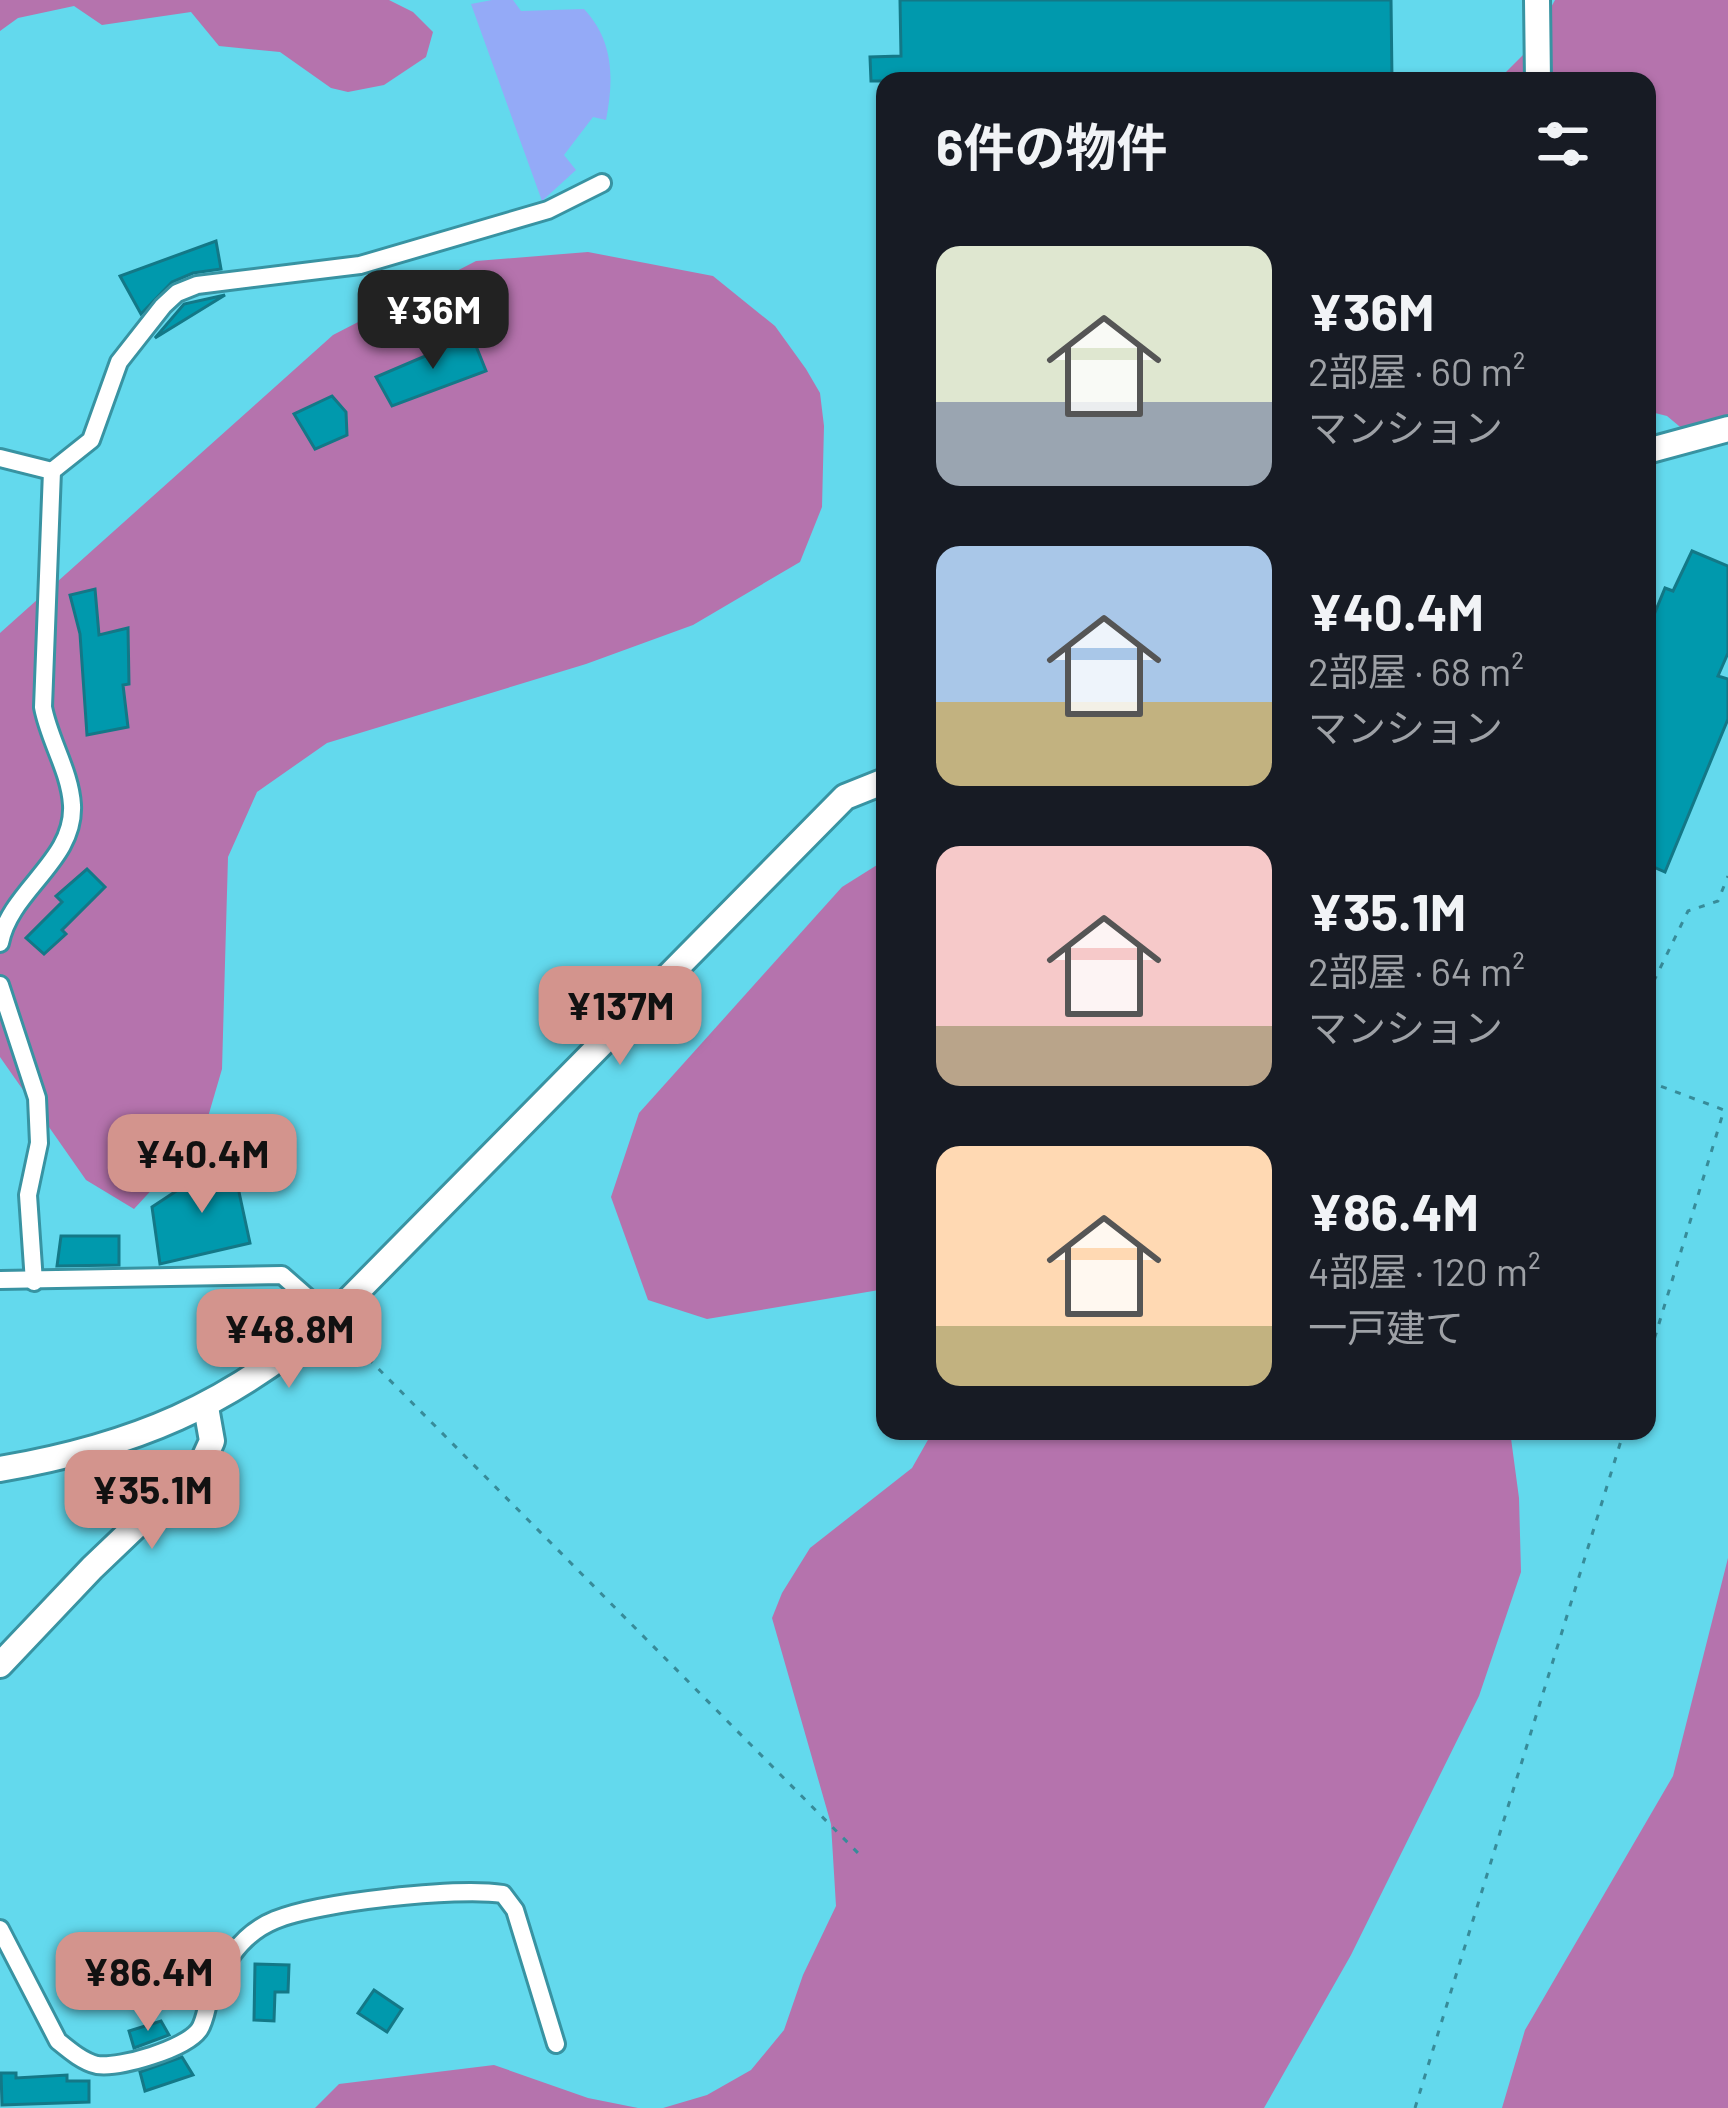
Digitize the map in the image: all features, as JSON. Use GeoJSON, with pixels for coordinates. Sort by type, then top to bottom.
{"type":"FeatureCollection","features":[{"type":"Feature","properties":{"kind":"street"},"geometry":{"type":"LineString","coordinates":[[1537,0],[1538,72]]}},
{"type":"Feature","properties":{"kind":"street"},"geometry":{"type":"LineString","coordinates":[[0,943],[8,913],[65,842],[71,822],[68,784],[43,706],[52,471],[91,440],[119,362],[177,293],[197,285],[360,265],[548,210],[602,183]]}},
{"type":"Feature","properties":{"kind":"street"},"geometry":{"type":"LineString","coordinates":[[1656,449],[1728,429]]}},
{"type":"Feature","properties":{"kind":"street"},"geometry":{"type":"LineString","coordinates":[[0,458],[52,471]]}},
{"type":"Feature","properties":{"kind":"street"},"geometry":{"type":"LineString","coordinates":[[0,1469],[104,1446],[206,1407],[278,1363],[331,1318],[845,797],[876,785]]}},
{"type":"Feature","properties":{"kind":"street"},"geometry":{"type":"LineString","coordinates":[[0,985],[38,1098],[39,1143],[28,1195],[34,1282]]}},
{"type":"Feature","properties":{"kind":"street"},"geometry":{"type":"LineString","coordinates":[[0,1280],[282,1275],[331,1318]]}},
{"type":"Feature","properties":{"kind":"street"},"geometry":{"type":"LineString","coordinates":[[0,1665],[202,1462],[212,1441],[206,1407]]}},
{"type":"Feature","properties":{"kind":"street"},"geometry":{"type":"LineString","coordinates":[[0,1929],[58,2041],[96,2065],[161,2054],[199,2031],[232,1950],[273,1921],[426,1895],[502,1894],[515,1910],[556,2044]]}},
{"type":"Feature","properties":{"kind":"path"},"geometry":{"type":"LineString","coordinates":[[1656,977],[1688,911],[1718,901],[1728,876]]}},
{"type":"Feature","properties":{"kind":"path"},"geometry":{"type":"LineString","coordinates":[[1656,1084],[1724,1110],[1656,1333]]}},
{"type":"Feature","properties":{"kind":"path"},"geometry":{"type":"LineString","coordinates":[[331,1318],[371,1365],[861,1856]]}},
{"type":"Feature","properties":{"kind":"path"},"geometry":{"type":"LineString","coordinates":[[1414,2108],[1621,1440]]}},
{"type":"Feature","properties":{"kind":"shaded area"},"geometry":{"type":"Polygon","coordinates":[[[0,0],[389,0],[413,12],[433,32],[426,57],[384,85],[348,92],[331,88],[280,52],[219,46],[191,12],[102,25],[74,6],[18,18],[0,31],[0,0]]]}},
{"type":"Feature","properties":{"kind":"shaded area"},"geometry":{"type":"Polygon","coordinates":[[[1555,0],[1728,0],[1728,423],[1691,436],[1667,416],[1656,413],[1656,72],[1506,72],[1528,50],[1555,0]]]}},
{"type":"Feature","properties":{"kind":"shaded area"},"geometry":{"type":"Polygon","coordinates":[[[588,252],[713,276],[775,326],[806,369],[820,393],[824,426],[822,507],[800,562],[693,625],[586,664],[327,743],[257,792],[228,857],[222,1069],[203,1134],[134,1209],[86,1180],[0,1057],[0,633],[333,335],[476,261],[588,252]]]}},
{"type":"Feature","properties":{"kind":"shaded area"},"geometry":{"type":"Polygon","coordinates":[[[876,866],[876,1291],[707,1319],[648,1300],[611,1197],[639,1113],[842,887],[876,866]]]}},
{"type":"Feature","properties":{"kind":"shaded area"},"geometry":{"type":"Polygon","coordinates":[[[928,1440],[1511,1440],[1521,1572],[1479,1696],[1351,1955],[1264,2108],[663,2108],[707,2095],[751,2070],[784,2030],[803,1975],[836,1906],[831,1824],[772,1618],[810,1548],[912,1468],[928,1440]]]}},
{"type":"Feature","properties":{"kind":"shaded area"},"geometry":{"type":"Polygon","coordinates":[[[1728,1558],[1728,2108],[1502,2108],[1525,2030],[1673,1776],[1728,1558]]]}},
{"type":"Feature","properties":{"kind":"shaded area"},"geometry":{"type":"Polygon","coordinates":[[[494,2065],[588,2098],[638,2108],[315,2108],[339,2084],[494,2065]]]}},
{"type":"Feature","properties":{"kind":"water"},"geometry":{"type":"Polygon","coordinates":[[[513,0],[521,11],[584,9],[606,47],[610,90],[606,120],[593,117],[564,155],[576,170],[542,201],[471,4],[513,0]]]}},
{"type":"Feature","properties":{"kind":"building"},"geometry":{"type":"Polygon","coordinates":[[[900,0],[1391,0],[1392,72],[876,72],[876,81],[871,81],[870,57],[901,56],[900,0]]]}},
{"type":"Feature","properties":{"kind":"building"},"geometry":{"type":"Polygon","coordinates":[[[216,241],[221,269],[172,282],[141,314],[120,276],[216,241]]]}},
{"type":"Feature","properties":{"kind":"building"},"geometry":{"type":"Polygon","coordinates":[[[225,295],[155,338],[184,304],[225,295]]]}},
{"type":"Feature","properties":{"kind":"building"},"geometry":{"type":"Polygon","coordinates":[[[472,336],[486,371],[392,406],[376,377],[472,336]]]}},
{"type":"Feature","properties":{"kind":"building"},"geometry":{"type":"Polygon","coordinates":[[[332,396],[346,412],[347,435],[315,449],[294,414],[332,396]]]}},
{"type":"Feature","properties":{"kind":"building"},"geometry":{"type":"Polygon","coordinates":[[[1692,551],[1728,566],[1728,653],[1718,676],[1728,679],[1728,719],[1665,872],[1656,868],[1656,610],[1665,588],[1673,591],[1692,551]]]}},
{"type":"Feature","properties":{"kind":"building"},"geometry":{"type":"Polygon","coordinates":[[[95,589],[99,635],[128,628],[129,684],[123,685],[128,727],[87,735],[80,634],[70,595],[95,589]]]}},
{"type":"Feature","properties":{"kind":"building"},"geometry":{"type":"Polygon","coordinates":[[[87,869],[105,887],[44,954],[26,938],[62,902],[56,896],[87,869]]]}},
{"type":"Feature","properties":{"kind":"building"},"geometry":{"type":"Polygon","coordinates":[[[231,1155],[250,1243],[160,1264],[152,1207],[231,1155]]]}},
{"type":"Feature","properties":{"kind":"building"},"geometry":{"type":"Polygon","coordinates":[[[61,1236],[119,1236],[119,1265],[57,1266],[61,1236]]]}},
{"type":"Feature","properties":{"kind":"building"},"geometry":{"type":"Polygon","coordinates":[[[255,1964],[289,1965],[288,1992],[275,1992],[274,2021],[254,2020],[255,1964]]]}},
{"type":"Feature","properties":{"kind":"building"},"geometry":{"type":"Polygon","coordinates":[[[374,1990],[402,2009],[387,2032],[358,2013],[374,1990]]]}},
{"type":"Feature","properties":{"kind":"building"},"geometry":{"type":"Polygon","coordinates":[[[161,2021],[169,2035],[134,2048],[129,2031],[161,2021]]]}},
{"type":"Feature","properties":{"kind":"building"},"geometry":{"type":"Polygon","coordinates":[[[182,2057],[193,2075],[145,2091],[140,2072],[182,2057]]]}},
{"type":"Feature","properties":{"kind":"building"},"geometry":{"type":"Polygon","coordinates":[[[1,2073],[16,2073],[16,2078],[67,2075],[67,2081],[89,2081],[89,2102],[2,2105],[1,2073]]]}}]}
